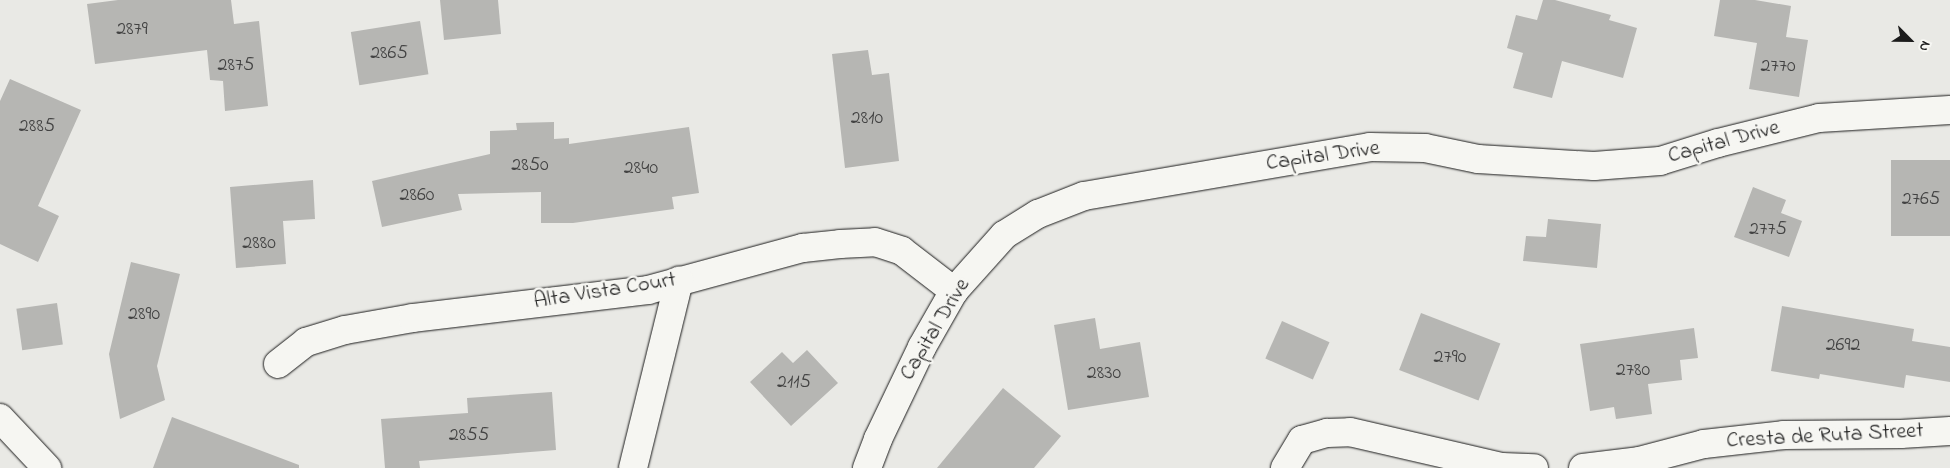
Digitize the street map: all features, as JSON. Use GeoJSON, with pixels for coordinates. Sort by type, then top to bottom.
{"type":"FeatureCollection","features":[{"type":"Feature","properties":{"kind":"street","name":"Capital Drive"},"geometry":{"type":"LineString","coordinates":[[867,468],[922,347],[954,291],[1004,234],[1038,214],[1084,196],[1370,147],[1425,148],[1478,159],[1594,166],[1660,161],[1718,143],[1819,118],[1950,110]]}},
{"type":"Feature","properties":{"kind":"street","name":"Alta Vista Court"},"geometry":{"type":"LineString","coordinates":[[278,364],[306,342],[345,330],[413,318],[648,290],[803,248],[875,242],[902,251],[954,291]]}},
{"type":"Feature","properties":{"kind":"street"},"geometry":{"type":"LineString","coordinates":[[634,468],[679,281]]}},
{"type":"Feature","properties":{"kind":"street"},"geometry":{"type":"LineString","coordinates":[[0,418],[47,468]]}},
{"type":"Feature","properties":{"kind":"street","name":"Cresta de Ruta Street"},"geometry":{"type":"LineString","coordinates":[[1583,468],[1639,461],[1704,444],[1784,435],[1901,434],[1950,431]]}},
{"type":"Feature","properties":{"kind":"street"},"geometry":{"type":"LineString","coordinates":[[1285,468],[1302,440],[1327,433],[1350,432],[1502,467],[1534,468]]}},
{"type":"Feature","properties":{"kind":"building"},"geometry":{"type":"Polygon","coordinates":[[[118,0],[231,0],[234,24],[259,21],[268,106],[225,111],[223,81],[210,80],[207,50],[95,64],[87,4],[118,0]]]}},
{"type":"Feature","properties":{"kind":"building"},"geometry":{"type":"Polygon","coordinates":[[[440,0],[498,0],[501,34],[444,40],[440,0]]]}},
{"type":"Feature","properties":{"kind":"building"},"geometry":{"type":"Polygon","coordinates":[[[1543,0],[1555,0],[1611,15],[1609,20],[1637,28],[1623,78],[1562,61],[1552,98],[1513,88],[1523,53],[1507,48],[1516,15],[1537,20],[1543,0]]]}},
{"type":"Feature","properties":{"kind":"building"},"geometry":{"type":"Polygon","coordinates":[[[1720,0],[1755,0],[1791,6],[1786,37],[1808,40],[1799,97],[1749,89],[1757,43],[1714,36],[1720,0]]]}},
{"type":"Feature","properties":{"kind":"building"},"geometry":{"type":"Polygon","coordinates":[[[420,21],[428,74],[359,85],[351,32],[420,21]]]}},
{"type":"Feature","properties":{"kind":"building"},"geometry":{"type":"Polygon","coordinates":[[[868,50],[872,75],[889,73],[899,161],[845,168],[832,54],[868,50]]]}},
{"type":"Feature","properties":{"kind":"building"},"geometry":{"type":"Polygon","coordinates":[[[10,79],[81,110],[38,206],[59,216],[38,262],[0,244],[0,101],[10,79]]]}},
{"type":"Feature","properties":{"kind":"building"},"geometry":{"type":"Polygon","coordinates":[[[554,122],[554,139],[569,138],[569,144],[689,127],[699,193],[672,197],[674,209],[573,223],[541,223],[541,192],[458,194],[462,210],[382,227],[372,181],[490,154],[490,131],[517,130],[516,123],[554,122]]]}},
{"type":"Feature","properties":{"kind":"building"},"geometry":{"type":"Polygon","coordinates":[[[1891,160],[1950,160],[1950,236],[1891,236],[1891,160]]]}},
{"type":"Feature","properties":{"kind":"building"},"geometry":{"type":"Polygon","coordinates":[[[313,180],[315,219],[283,221],[286,264],[236,268],[230,187],[313,180]]]}},
{"type":"Feature","properties":{"kind":"building"},"geometry":{"type":"Polygon","coordinates":[[[1753,187],[1786,200],[1781,213],[1802,221],[1789,257],[1734,237],[1753,187]]]}},
{"type":"Feature","properties":{"kind":"building"},"geometry":{"type":"Polygon","coordinates":[[[1548,219],[1601,224],[1597,268],[1523,261],[1526,236],[1546,237],[1548,219]]]}},
{"type":"Feature","properties":{"kind":"building"},"geometry":{"type":"Polygon","coordinates":[[[131,262],[180,274],[157,366],[165,400],[120,419],[109,354],[131,262]]]}},
{"type":"Feature","properties":{"kind":"building"},"geometry":{"type":"Polygon","coordinates":[[[57,303],[63,345],[22,350],[16,309],[57,303]]]}},
{"type":"Feature","properties":{"kind":"building"},"geometry":{"type":"Polygon","coordinates":[[[1782,306],[1914,329],[1912,341],[1950,347],[1950,382],[1906,375],[1904,388],[1820,374],[1819,379],[1771,371],[1782,306]]]}},
{"type":"Feature","properties":{"kind":"building"},"geometry":{"type":"Polygon","coordinates":[[[1421,313],[1500,343],[1478,400],[1399,370],[1421,313]]]}},
{"type":"Feature","properties":{"kind":"building"},"geometry":{"type":"Polygon","coordinates":[[[1095,318],[1100,349],[1140,342],[1149,397],[1068,410],[1054,325],[1095,318]]]}},
{"type":"Feature","properties":{"kind":"building"},"geometry":{"type":"Polygon","coordinates":[[[1282,321],[1330,342],[1313,380],[1265,358],[1282,321]]]}},
{"type":"Feature","properties":{"kind":"building"},"geometry":{"type":"Polygon","coordinates":[[[1694,328],[1698,358],[1680,360],[1682,380],[1648,384],[1652,414],[1616,419],[1614,407],[1590,411],[1580,344],[1694,328]]]}},
{"type":"Feature","properties":{"kind":"building"},"geometry":{"type":"Polygon","coordinates":[[[807,350],[838,383],[791,426],[750,382],[782,352],[793,363],[807,350]]]}},
{"type":"Feature","properties":{"kind":"building"},"geometry":{"type":"Polygon","coordinates":[[[1003,388],[1061,436],[1034,468],[937,468],[1003,388]]]}},
{"type":"Feature","properties":{"kind":"building"},"geometry":{"type":"Polygon","coordinates":[[[552,392],[556,450],[419,461],[420,468],[385,468],[381,419],[468,413],[467,398],[552,392]]]}},
{"type":"Feature","properties":{"kind":"building"},"geometry":{"type":"Polygon","coordinates":[[[172,417],[299,465],[299,468],[153,468],[172,417]]]}}]}
